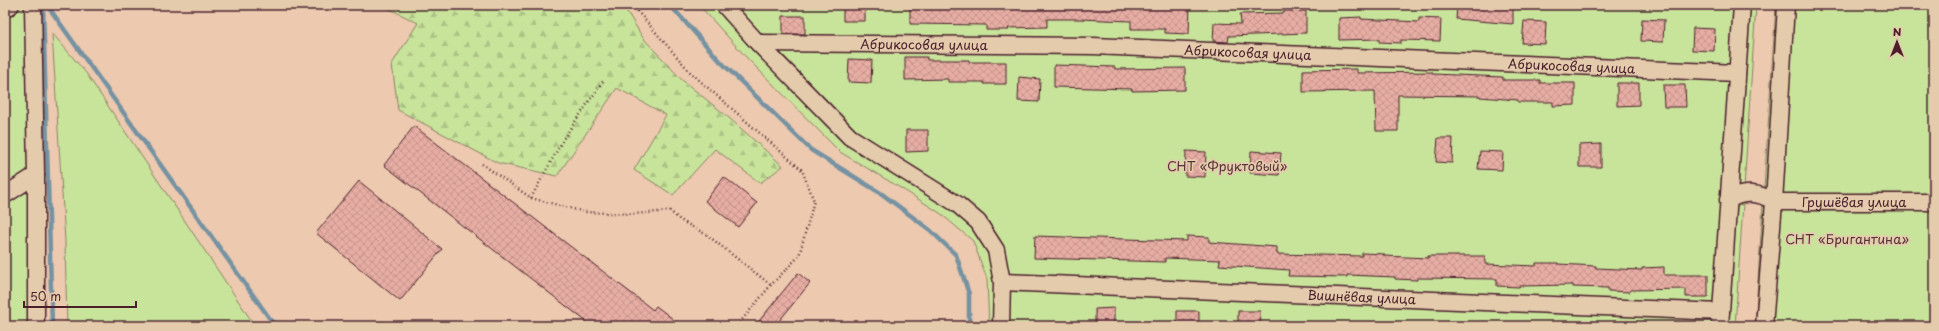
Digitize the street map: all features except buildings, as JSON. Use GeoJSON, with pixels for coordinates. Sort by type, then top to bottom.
{"type":"FeatureCollection","features":[{"type":"Feature","properties":{"kind":"street"},"geometry":{"type":"LineString","coordinates":[[5,9],[11,5]]}},
{"type":"Feature","properties":{"kind":"street"},"geometry":{"type":"LineString","coordinates":[[33,5],[36,175],[34,325]]}},
{"type":"Feature","properties":{"kind":"street"},"geometry":{"type":"LineString","coordinates":[[724,5],[758,43],[850,137],[957,204],[978,222],[996,250],[1002,282],[1001,326]]}},
{"type":"Feature","properties":{"kind":"street"},"geometry":{"type":"LineString","coordinates":[[1720,319],[1742,5]]}},
{"type":"Feature","properties":{"kind":"street"},"geometry":{"type":"LineString","coordinates":[[1764,326],[1774,202],[1786,5]]}},
{"type":"Feature","properties":{"kind":"street","name":"Абрикосовая улица"},"geometry":{"type":"LineString","coordinates":[[758,43],[1093,46],[1737,73]]}},
{"type":"Feature","properties":{"kind":"street"},"geometry":{"type":"LineString","coordinates":[[5,195],[36,175]]}},
{"type":"Feature","properties":{"kind":"street"},"geometry":{"type":"LineString","coordinates":[[1728,200],[1734,196],[1751,193],[1768,198],[1774,202]]}},
{"type":"Feature","properties":{"kind":"street","name":"Грушёвая улица"},"geometry":{"type":"LineString","coordinates":[[1774,202],[1934,202]]}},
{"type":"Feature","properties":{"kind":"street","name":"Вишнёвая улица"},"geometry":{"type":"LineString","coordinates":[[1002,282],[1720,319]]}},
{"type":"Feature","properties":{"kind":"path"},"geometry":{"type":"LineString","coordinates":[[632,5],[690,73],[802,170],[814,201],[799,256],[771,285],[737,326]]}},
{"type":"Feature","properties":{"kind":"path"},"geometry":{"type":"LineString","coordinates":[[532,198],[564,138],[603,81]]}},
{"type":"Feature","properties":{"kind":"path"},"geometry":{"type":"LineString","coordinates":[[482,164],[532,198],[585,212],[633,214],[670,211],[680,220],[707,235],[771,285]]}},
{"type":"Feature","properties":{"kind":"green space"},"geometry":{"type":"Polygon","coordinates":[[[5,5],[38,5],[44,326],[5,326],[5,5]]]}},
{"type":"Feature","properties":{"kind":"green space"},"geometry":{"type":"Polygon","coordinates":[[[382,5],[623,5],[643,38],[682,80],[728,117],[783,166],[760,183],[715,149],[673,195],[634,170],[666,115],[617,88],[557,176],[498,163],[398,110],[392,64],[418,23],[382,5]]]}},
{"type":"Feature","properties":{"kind":"green space","name":"СНТ «Фруктовый»"},"geometry":{"type":"Polygon","coordinates":[[[699,5],[1756,5],[1735,326],[989,326],[987,279],[973,241],[940,213],[840,152],[747,58],[699,5]]]}},
{"type":"Feature","properties":{"kind":"green space","name":"СНТ «Бригантина»"},"geometry":{"type":"Polygon","coordinates":[[[1776,5],[1934,5],[1934,326],[1755,326],[1776,5]]]}},
{"type":"Feature","properties":{"kind":"green space"},"geometry":{"type":"Polygon","coordinates":[[[52,33],[86,73],[255,326],[67,326],[65,241],[52,33]]]}},
{"type":"Feature","properties":{"kind":"waterway"},"geometry":{"type":"LineString","coordinates":[[43,5],[52,326]]}},
{"type":"Feature","properties":{"kind":"waterway"},"geometry":{"type":"LineString","coordinates":[[47,5],[275,326]]}},
{"type":"Feature","properties":{"kind":"waterway"},"geometry":{"type":"LineString","coordinates":[[670,5],[721,62],[811,150],[882,194],[930,230],[956,255],[969,294],[969,326]]}}]}
